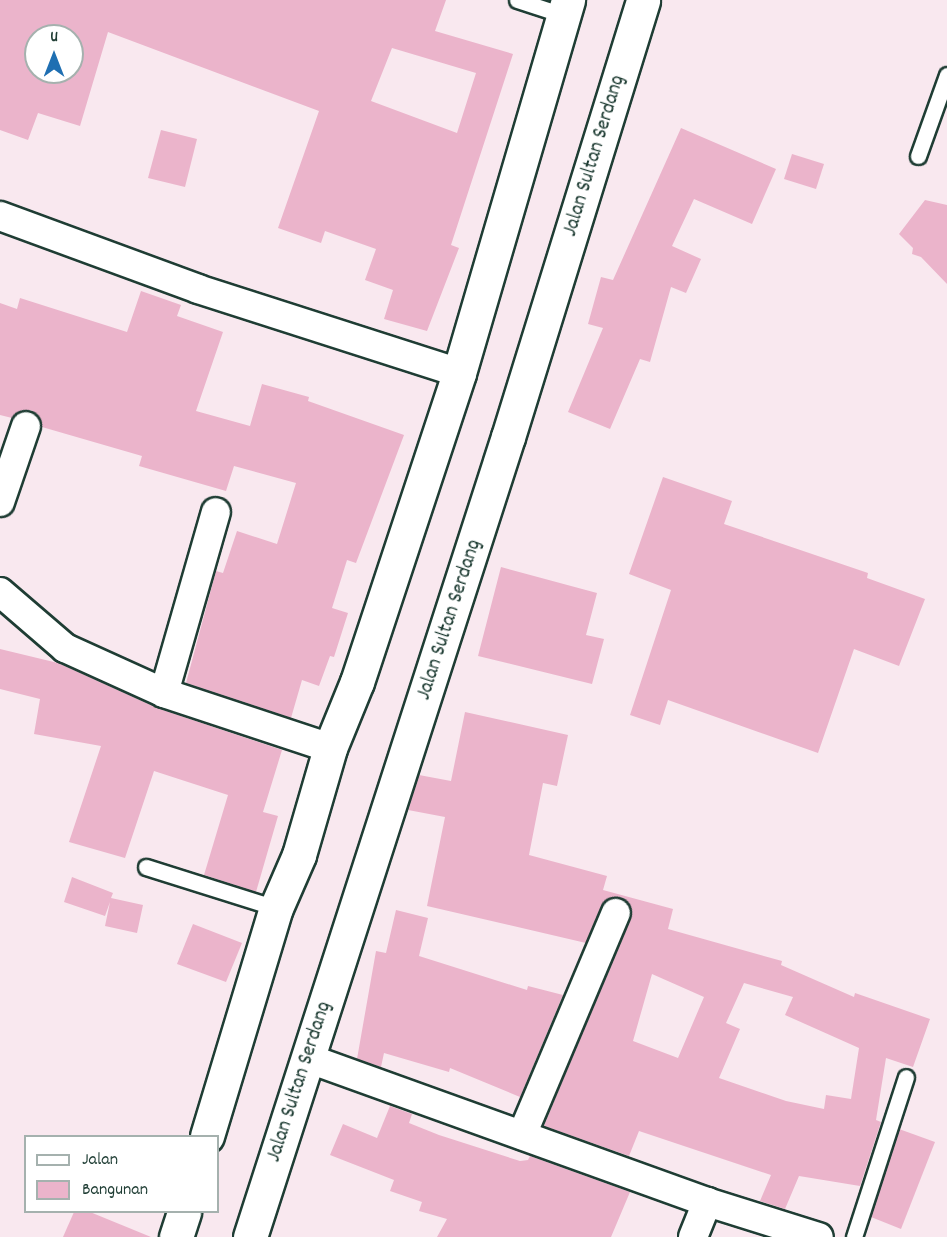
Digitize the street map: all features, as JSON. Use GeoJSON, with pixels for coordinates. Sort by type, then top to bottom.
{"type":"FeatureCollection","features":[{"type":"Feature","properties":{"kind":"highway","name":"Jalan Sultan Serdang"},"geometry":{"type":"LineString","coordinates":[[250,1237],[494,483],[643,0]]}},
{"type":"Feature","properties":{"kind":"highway"},"geometry":{"type":"LineString","coordinates":[[208,1135],[276,908],[299,855],[330,748],[357,682],[459,373],[566,8]]}},
{"type":"Feature","properties":{"kind":"highway"},"geometry":{"type":"LineString","coordinates":[[176,1237],[184,1213]]}},
{"type":"Feature","properties":{"kind":"street"},"geometry":{"type":"LineString","coordinates":[[0,216],[198,289],[459,373]]}},
{"type":"Feature","properties":{"kind":"street"},"geometry":{"type":"LineString","coordinates":[[0,502],[26,426]]}},
{"type":"Feature","properties":{"kind":"street"},"geometry":{"type":"LineString","coordinates":[[164,693],[216,512]]}},
{"type":"Feature","properties":{"kind":"street"},"geometry":{"type":"LineString","coordinates":[[0,592],[65,648],[164,693],[330,748]]}},
{"type":"Feature","properties":{"kind":"street"},"geometry":{"type":"LineString","coordinates":[[522,1135],[616,913]]}},
{"type":"Feature","properties":{"kind":"street"},"geometry":{"type":"LineString","coordinates":[[307,1058],[707,1202],[819,1237]]}},
{"type":"Feature","properties":{"kind":"street"},"geometry":{"type":"LineString","coordinates":[[693,1237],[707,1202]]}},
{"type":"Feature","properties":{"kind":"lane"},"geometry":{"type":"LineString","coordinates":[[517,0],[566,8]]}},
{"type":"Feature","properties":{"kind":"lane"},"geometry":{"type":"LineString","coordinates":[[918,156],[947,75]]}},
{"type":"Feature","properties":{"kind":"lane"},"geometry":{"type":"LineString","coordinates":[[146,867],[276,908]]}},
{"type":"Feature","properties":{"kind":"lane"},"geometry":{"type":"LineString","coordinates":[[854,1237],[906,1077]]}},
{"type":"Feature","properties":{"kind":"building"},"geometry":{"type":"Polygon","coordinates":[[[0,0],[446,0],[435,31],[513,54],[451,245],[459,248],[427,331],[384,319],[393,290],[365,280],[376,249],[325,231],[321,243],[278,228],[319,111],[108,32],[80,126],[38,113],[28,140],[0,130],[0,0]],[[392,48],[371,101],[457,133],[476,73],[392,48]]]}},
{"type":"Feature","properties":{"kind":"building"},"geometry":{"type":"Polygon","coordinates":[[[681,128],[776,169],[752,224],[694,199],[672,246],[701,259],[686,293],[671,287],[650,362],[640,359],[610,429],[568,412],[603,328],[588,324],[601,277],[613,280],[681,128]]]}},
{"type":"Feature","properties":{"kind":"building"},"geometry":{"type":"Polygon","coordinates":[[[161,130],[197,139],[185,187],[148,178],[161,130]]]}},
{"type":"Feature","properties":{"kind":"building"},"geometry":{"type":"Polygon","coordinates":[[[792,154],[824,164],[816,189],[784,179],[792,154]]]}},
{"type":"Feature","properties":{"kind":"building"},"geometry":{"type":"Polygon","coordinates":[[[925,200],[947,205],[947,284],[921,257],[912,254],[913,248],[899,234],[925,200]]]}},
{"type":"Feature","properties":{"kind":"building"},"geometry":{"type":"Polygon","coordinates":[[[141,291],[181,305],[177,316],[223,332],[196,411],[250,426],[262,384],[309,397],[308,401],[404,435],[356,563],[347,560],[332,608],[348,613],[334,657],[330,656],[319,686],[302,680],[291,718],[186,683],[216,571],[223,573],[237,531],[277,544],[296,483],[234,466],[226,491],[139,466],[142,456],[42,427],[39,416],[31,410],[22,410],[12,418],[0,415],[0,303],[17,309],[20,298],[127,332],[141,291]]]}},
{"type":"Feature","properties":{"kind":"building"},"geometry":{"type":"Polygon","coordinates":[[[663,477],[732,501],[724,524],[868,573],[867,578],[925,599],[899,666],[854,649],[818,753],[668,700],[660,725],[630,715],[671,590],[629,574],[663,477]]]}},
{"type":"Feature","properties":{"kind":"building"},"geometry":{"type":"Polygon","coordinates":[[[501,567],[597,593],[586,635],[604,639],[592,684],[478,656],[501,567]]]}},
{"type":"Feature","properties":{"kind":"building"},"geometry":{"type":"Polygon","coordinates":[[[0,649],[58,663],[157,708],[282,750],[263,812],[278,816],[256,892],[204,875],[228,795],[154,771],[125,858],[69,842],[101,746],[34,734],[40,699],[0,689],[0,649]]]}},
{"type":"Feature","properties":{"kind":"building"},"geometry":{"type":"Polygon","coordinates":[[[465,712],[568,735],[557,786],[543,783],[529,855],[607,876],[603,890],[673,909],[668,929],[782,961],[781,965],[854,997],[855,993],[930,1019],[913,1067],[886,1058],[876,1120],[881,1122],[860,1186],[799,1176],[785,1209],[760,1201],[771,1175],[639,1131],[629,1156],[544,1126],[632,910],[622,898],[607,900],[586,943],[427,906],[445,817],[408,810],[419,775],[451,781],[465,712]],[[652,974],[633,1041],[678,1058],[704,997],[652,974]],[[744,983],[726,1023],[740,1029],[719,1078],[786,1101],[824,1109],[826,1095],[851,1099],[859,1048],[785,1015],[793,997],[744,983]]]}},
{"type":"Feature","properties":{"kind":"building"},"geometry":{"type":"Polygon","coordinates":[[[72,877],[113,893],[111,898],[143,905],[137,933],[105,926],[110,902],[105,916],[64,902],[72,877]]]}},
{"type":"Feature","properties":{"kind":"building"},"geometry":{"type":"Polygon","coordinates":[[[396,910],[428,918],[419,956],[527,990],[528,986],[563,995],[520,1097],[450,1068],[449,1072],[384,1053],[381,1067],[357,1059],[376,951],[386,953],[396,910]]]}},
{"type":"Feature","properties":{"kind":"building"},"geometry":{"type":"Polygon","coordinates":[[[193,924],[242,943],[226,982],[177,964],[193,924]]]}},
{"type":"Feature","properties":{"kind":"building"},"geometry":{"type":"Polygon","coordinates":[[[390,1106],[412,1114],[409,1123],[439,1135],[520,1161],[528,1160],[530,1156],[630,1192],[611,1237],[437,1237],[447,1219],[419,1211],[422,1202],[390,1191],[394,1180],[330,1155],[343,1124],[377,1138],[390,1106]]]}},
{"type":"Feature","properties":{"kind":"building"},"geometry":{"type":"Polygon","coordinates":[[[899,1129],[935,1142],[901,1229],[871,1217],[899,1129]]]}},
{"type":"Feature","properties":{"kind":"building"},"geometry":{"type":"Polygon","coordinates":[[[74,1213],[92,1213],[151,1237],[63,1237],[74,1213]]]}}]}
